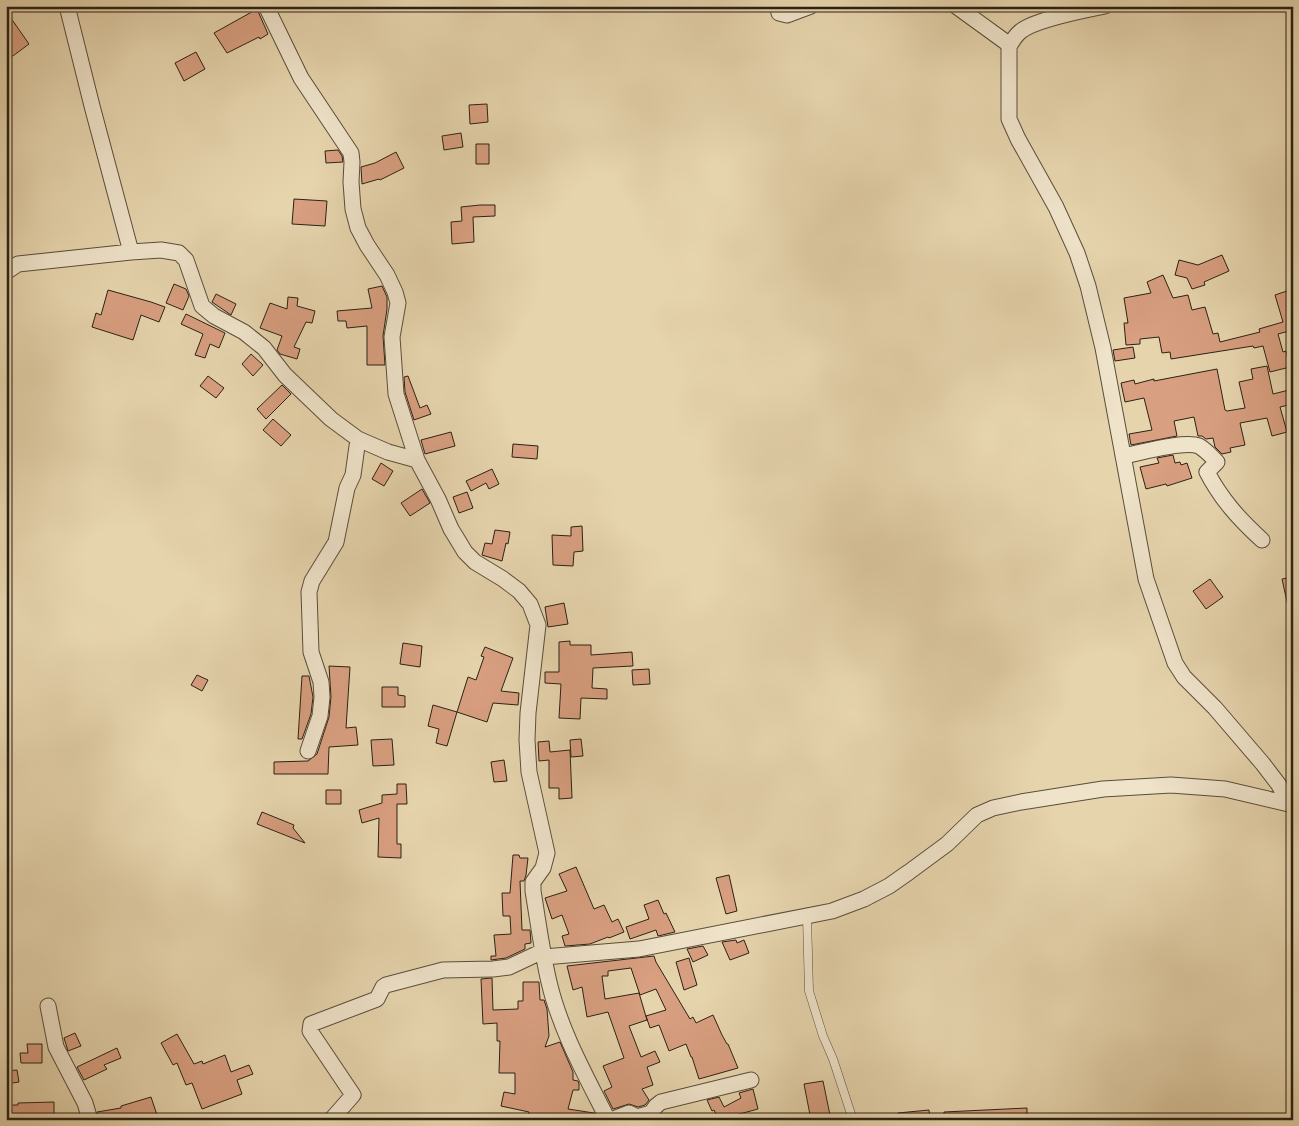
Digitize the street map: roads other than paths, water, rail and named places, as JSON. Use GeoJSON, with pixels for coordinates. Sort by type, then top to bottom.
{"type":"FeatureCollection","features":[{"type":"Feature","properties":{"kind":"street"},"geometry":{"type":"LineString","coordinates":[[68,6],[92,106],[131,252]]}},
{"type":"Feature","properties":{"kind":"street"},"geometry":{"type":"LineString","coordinates":[[266,6],[301,78],[351,153],[353,209],[358,228],[387,275],[398,302],[392,337],[396,394],[417,460],[438,499],[451,529],[465,552],[476,562],[520,591],[530,604],[538,625],[528,713],[527,740],[529,772],[546,853],[543,868],[533,882],[532,888],[549,983],[565,1028],[609,1120],[628,1113],[633,1113],[637,1117],[646,1115],[652,1113],[661,1102],[751,1080]]}},
{"type":"Feature","properties":{"kind":"street"},"geometry":{"type":"LineString","coordinates":[[777,6],[779,13],[788,16],[811,6]]}},
{"type":"Feature","properties":{"kind":"street"},"geometry":{"type":"LineString","coordinates":[[956,6],[1009,47]]}},
{"type":"Feature","properties":{"kind":"street"},"geometry":{"type":"LineString","coordinates":[[1105,6],[1031,26],[1018,34],[1009,47],[1010,119],[1018,138],[1056,207],[1080,261],[1088,286],[1124,456],[1146,579],[1177,668],[1215,708],[1263,764],[1291,804]]}},
{"type":"Feature","properties":{"kind":"street"},"geometry":{"type":"LineString","coordinates":[[6,272],[18,264],[131,252],[161,250],[179,253],[186,260],[199,300],[206,311],[244,332],[264,348],[286,375],[331,419],[358,439],[388,452],[417,460]]}},
{"type":"Feature","properties":{"kind":"street"},"geometry":{"type":"LineString","coordinates":[[308,751],[320,716],[322,697],[321,682],[310,652],[309,592],[312,581],[336,542],[347,488],[353,475],[358,439]]}},
{"type":"Feature","properties":{"kind":"street"},"geometry":{"type":"LineString","coordinates":[[1124,456],[1177,446],[1198,446],[1209,453],[1217,462],[1207,472],[1221,496],[1237,517],[1262,540]]}},
{"type":"Feature","properties":{"kind":"street"},"geometry":{"type":"LineString","coordinates":[[331,1120],[353,1095],[310,1031],[311,1024],[377,999],[386,985],[443,970],[509,967],[544,954],[639,949],[832,911],[889,886],[940,849],[977,816],[993,808],[1021,802],[1103,789],[1171,784],[1225,789],[1291,804]]}},
{"type":"Feature","properties":{"kind":"street"},"geometry":{"type":"LineString","coordinates":[[48,1006],[59,1054],[84,1103],[90,1120]]}},
{"type":"Feature","properties":{"kind":"lane"},"geometry":{"type":"LineString","coordinates":[[807,917],[810,991],[823,1036],[853,1120]]}}]}
